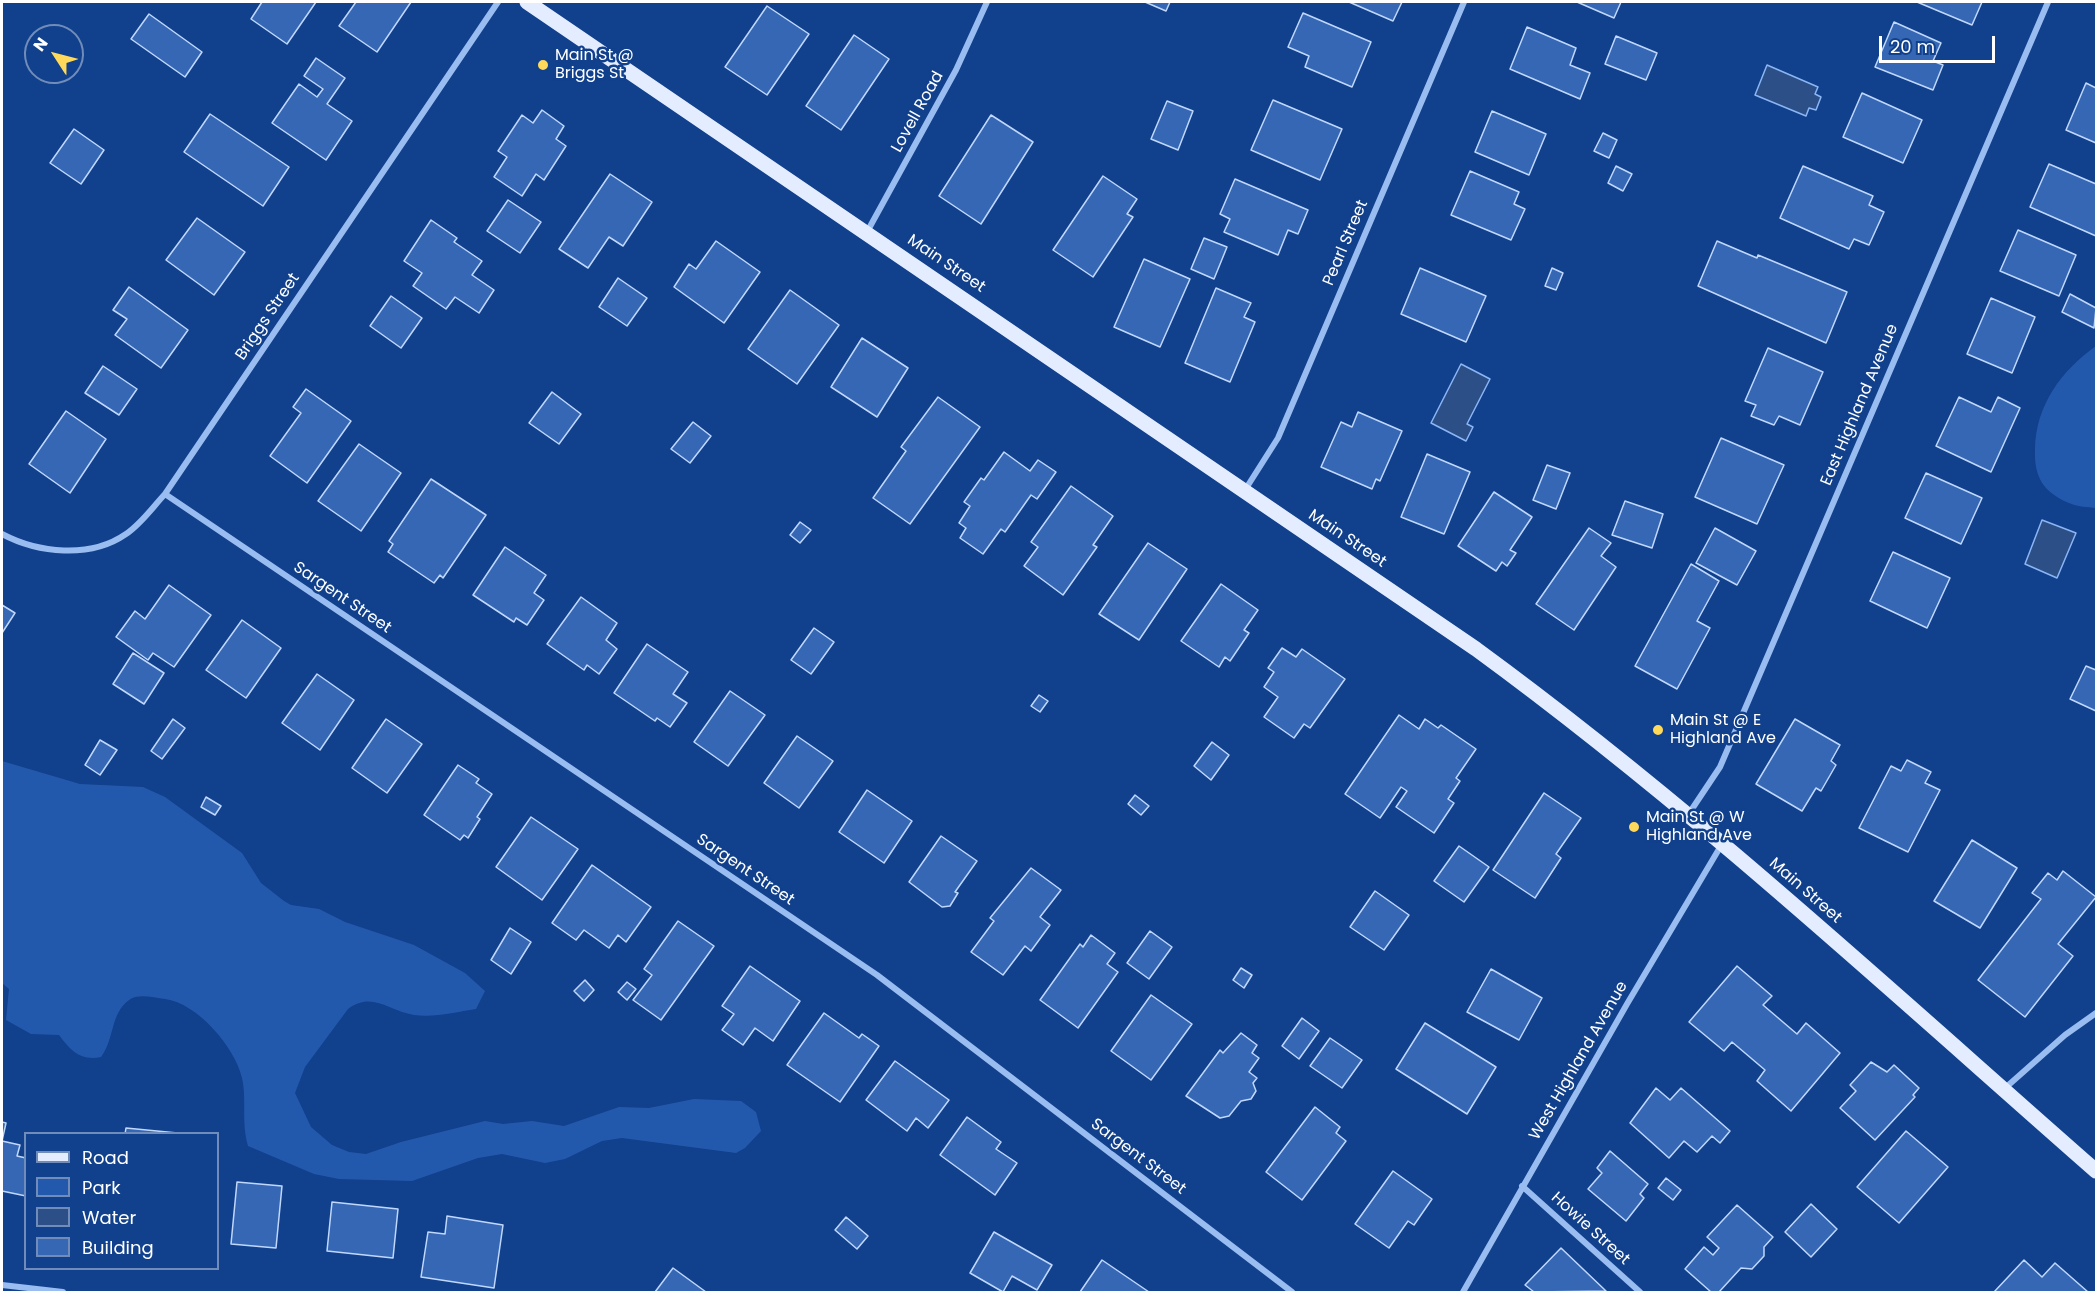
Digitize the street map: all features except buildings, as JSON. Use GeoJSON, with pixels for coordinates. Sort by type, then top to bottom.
{"type":"FeatureCollection","features":[{"type":"Feature","properties":{"kind":"main road","name":"Main Street"},"geometry":{"type":"LineString","coordinates":[[527,2],[867,232],[1529,687],[1613,751],[2097,1171]]}},
{"type":"Feature","properties":{"kind":"street","name":"Briggs Street"},"geometry":{"type":"LineString","coordinates":[[2,534],[36,548],[87,549],[124,535],[165,495],[498,2]]}},
{"type":"Feature","properties":{"kind":"street","name":"Lovell Road"},"geometry":{"type":"LineString","coordinates":[[867,232],[956,70],[987,2]]}},
{"type":"Feature","properties":{"kind":"street","name":"Pearl Street"},"geometry":{"type":"LineString","coordinates":[[1245,491],[1278,438],[1464,2]]}},
{"type":"Feature","properties":{"kind":"street","name":"East Highland Avenue"},"geometry":{"type":"LineString","coordinates":[[1688,815],[1720,767],[2048,2]]}},
{"type":"Feature","properties":{"kind":"street","name":"Sargent Street"},"geometry":{"type":"LineString","coordinates":[[165,495],[877,975],[1292,1293]]}},
{"type":"Feature","properties":{"kind":"street","name":"West Highland Avenue"},"geometry":{"type":"LineString","coordinates":[[1463,1293],[1522,1186],[1722,844]]}},
{"type":"Feature","properties":{"kind":"street"},"geometry":{"type":"LineString","coordinates":[[2004,1090],[2065,1035],[2097,1013]]}},
{"type":"Feature","properties":{"kind":"street","name":"Howie Street"},"geometry":{"type":"LineString","coordinates":[[1522,1186],[1640,1293]]}},
{"type":"Feature","properties":{"kind":"street"},"geometry":{"type":"LineString","coordinates":[[2,1285],[63,1293]]}},
{"type":"Feature","properties":{"kind":"green space"},"geometry":{"type":"Polygon","coordinates":[[[2096,346],[2096,508],[2072,504],[2053,494],[2038,475],[2035,449],[2040,418],[2053,390],[2072,366],[2096,346]]]}},
{"type":"Feature","properties":{"kind":"green space"},"geometry":{"type":"Polygon","coordinates":[[[2,761],[80,784],[143,787],[165,797],[242,853],[261,883],[284,901],[291,905],[319,909],[345,922],[414,945],[465,973],[485,991],[476,1009],[445,1014],[414,1015],[373,1002],[357,1004],[348,1009],[305,1067],[295,1093],[311,1127],[332,1145],[349,1152],[366,1154],[401,1142],[485,1121],[503,1124],[532,1121],[564,1126],[619,1107],[649,1108],[694,1099],[741,1101],[756,1112],[761,1131],[745,1148],[736,1153],[622,1138],[602,1141],[565,1159],[545,1163],[502,1154],[478,1158],[412,1181],[339,1179],[314,1174],[248,1146],[242,1078],[232,1053],[213,1028],[190,1009],[177,1002],[146,996],[129,1000],[115,1019],[109,1042],[101,1057],[94,1058],[77,1054],[59,1035],[31,1034],[6,1020],[9,989],[2,983],[2,761]]]}},
{"type":"Feature","properties":{"kind":"water"},"geometry":{"type":"Polygon","coordinates":[[[1767,65],[1818,87],[1815,94],[1821,97],[1816,110],[1809,108],[1806,116],[1755,95],[1767,65]]]}},
{"type":"Feature","properties":{"kind":"water"},"geometry":{"type":"Polygon","coordinates":[[[1461,364],[1490,379],[1467,424],[1473,427],[1466,441],[1431,423],[1461,364]]]}},
{"type":"Feature","properties":{"kind":"water"},"geometry":{"type":"Polygon","coordinates":[[[2042,520],[2076,533],[2057,578],[2025,564],[2042,520]]]}},
{"type":"Feature","properties":{"kind":"place","name":"Main St @ Briggs St"},"geometry":{"type":"Point","coordinates":[543,65]}},
{"type":"Feature","properties":{"kind":"place","name":"Main St @ E Highland Ave"},"geometry":{"type":"Point","coordinates":[1658,730]}},
{"type":"Feature","properties":{"kind":"place","name":"Main St @ W Highland Ave"},"geometry":{"type":"Point","coordinates":[1634,827]}}]}
